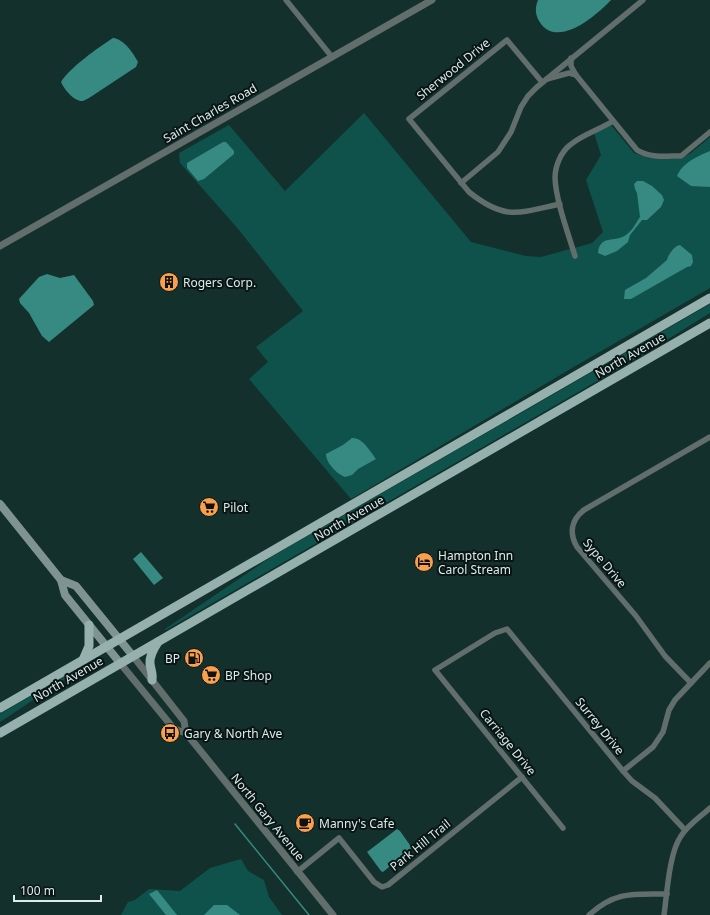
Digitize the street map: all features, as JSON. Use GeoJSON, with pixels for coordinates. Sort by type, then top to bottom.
{"type":"FeatureCollection","features":[{"type":"Feature","properties":{"kind":"main road","name":"North Avenue"},"geometry":{"type":"LineString","coordinates":[[0,708],[710,298]]}},
{"type":"Feature","properties":{"kind":"main road","name":"North Avenue"},"geometry":{"type":"LineString","coordinates":[[0,733],[710,323]]}},
{"type":"Feature","properties":{"kind":"main road"},"geometry":{"type":"LineString","coordinates":[[0,504],[61,580],[76,586],[133,656]]}},
{"type":"Feature","properties":{"kind":"main road","name":"North Gary Avenue"},"geometry":{"type":"LineString","coordinates":[[61,580],[65,594],[120,664]]}},
{"type":"Feature","properties":{"kind":"main road"},"geometry":{"type":"LineString","coordinates":[[83,660],[89,646],[89,624]]}},
{"type":"Feature","properties":{"kind":"main road"},"geometry":{"type":"LineString","coordinates":[[152,680],[153,674],[150,660],[158,642]]}},
{"type":"Feature","properties":{"kind":"street"},"geometry":{"type":"LineString","coordinates":[[286,0],[332,57]]}},
{"type":"Feature","properties":{"kind":"street","name":"Saint Charles Road"},"geometry":{"type":"LineString","coordinates":[[0,246],[432,0]]}},
{"type":"Feature","properties":{"kind":"street"},"geometry":{"type":"LineString","coordinates":[[560,204],[518,213],[505,212],[492,208],[480,201],[461,183],[498,152],[511,132],[521,107],[528,96],[542,82],[642,0]]}},
{"type":"Feature","properties":{"kind":"street","name":"Sherwood Drive"},"geometry":{"type":"LineString","coordinates":[[461,183],[409,119],[507,40],[542,82]]}},
{"type":"Feature","properties":{"kind":"street"},"geometry":{"type":"LineString","coordinates":[[571,58],[571,66],[576,75],[637,150],[642,154],[680,156],[710,132]]}},
{"type":"Feature","properties":{"kind":"street"},"geometry":{"type":"LineString","coordinates":[[542,82],[569,73],[576,75]]}},
{"type":"Feature","properties":{"kind":"street"},"geometry":{"type":"LineString","coordinates":[[575,256],[560,204],[555,177],[560,157],[568,146],[580,137],[603,127],[613,120]]}},
{"type":"Feature","properties":{"kind":"street","name":"Sype Drive"},"geometry":{"type":"LineString","coordinates":[[691,683],[665,656],[636,616],[584,556],[574,542],[572,532],[573,522],[584,510],[710,437]]}},
{"type":"Feature","properties":{"kind":"street","name":"Surrey Drive"},"geometry":{"type":"LineString","coordinates":[[435,670],[495,633],[507,629],[623,772],[632,781],[655,798],[685,830]]}},
{"type":"Feature","properties":{"kind":"street","name":"North Gary Avenue"},"geometry":{"type":"LineString","coordinates":[[133,656],[184,721],[186,734]]}},
{"type":"Feature","properties":{"kind":"street"},"geometry":{"type":"LineString","coordinates":[[623,772],[647,752],[658,740],[671,706],[679,694],[710,663]]}},
{"type":"Feature","properties":{"kind":"street","name":"North Gary Avenue"},"geometry":{"type":"LineString","coordinates":[[120,664],[174,729],[186,734],[333,915]]}},
{"type":"Feature","properties":{"kind":"street","name":"Carriage Drive"},"geometry":{"type":"LineString","coordinates":[[435,670],[563,828]]}},
{"type":"Feature","properties":{"kind":"street","name":"Park Hill Trail"},"geometry":{"type":"LineString","coordinates":[[297,872],[339,838],[374,882],[382,887],[385,886],[522,777]]}},
{"type":"Feature","properties":{"kind":"street"},"geometry":{"type":"LineString","coordinates":[[664,915],[675,848],[685,830],[710,808]]}},
{"type":"Feature","properties":{"kind":"street"},"geometry":{"type":"LineString","coordinates":[[589,915],[604,903],[616,897],[628,895],[667,894]]}},
{"type":"Feature","properties":{"kind":"shaded area"},"geometry":{"type":"Polygon","coordinates":[[[538,0],[611,0],[596,14],[576,27],[565,31],[555,32],[546,29],[539,21],[536,10],[538,0]]]}},
{"type":"Feature","properties":{"kind":"shaded area"},"geometry":{"type":"Polygon","coordinates":[[[113,38],[121,41],[131,51],[138,62],[136,67],[89,98],[83,101],[76,99],[64,88],[61,82],[77,64],[113,38]]]}},
{"type":"Feature","properties":{"kind":"shaded area"},"geometry":{"type":"Polygon","coordinates":[[[364,113],[471,242],[526,256],[541,257],[592,243],[603,232],[586,180],[601,155],[594,133],[611,125],[634,153],[649,158],[679,159],[691,153],[710,137],[710,288],[351,499],[249,379],[268,362],[256,347],[303,311],[239,230],[180,163],[179,153],[229,125],[285,191],[364,113]]]}},
{"type":"Feature","properties":{"kind":"shaded area"},"geometry":{"type":"Polygon","coordinates":[[[223,142],[226,142],[234,151],[234,154],[204,179],[198,181],[187,168],[187,163],[223,142]]]}},
{"type":"Feature","properties":{"kind":"shaded area"},"geometry":{"type":"Polygon","coordinates":[[[710,151],[710,187],[691,186],[677,176],[679,171],[686,164],[710,151]]]}},
{"type":"Feature","properties":{"kind":"shaded area"},"geometry":{"type":"Polygon","coordinates":[[[637,181],[643,181],[652,186],[662,195],[664,200],[661,207],[647,220],[642,220],[630,235],[628,242],[617,251],[605,256],[598,253],[599,247],[602,243],[626,235],[640,217],[637,193],[634,184],[637,181]]]}},
{"type":"Feature","properties":{"kind":"shaded area"},"geometry":{"type":"Polygon","coordinates":[[[680,245],[692,255],[693,262],[691,266],[631,299],[624,299],[625,290],[646,278],[667,260],[670,253],[680,245]]]}},
{"type":"Feature","properties":{"kind":"shaded area"},"geometry":{"type":"Polygon","coordinates":[[[47,274],[60,278],[74,275],[93,301],[94,305],[49,342],[42,336],[29,313],[20,303],[19,299],[39,277],[47,274]]]}},
{"type":"Feature","properties":{"kind":"shaded area"},"geometry":{"type":"Polygon","coordinates":[[[710,304],[710,313],[644,354],[166,630],[165,629],[271,557],[710,304]]]}},
{"type":"Feature","properties":{"kind":"shaded area"},"geometry":{"type":"Polygon","coordinates":[[[352,438],[356,438],[363,442],[376,459],[358,469],[352,475],[345,477],[332,468],[326,454],[343,445],[352,438]]]}},
{"type":"Feature","properties":{"kind":"shaded area"},"geometry":{"type":"Polygon","coordinates":[[[141,552],[163,578],[154,585],[133,559],[141,552]]]}},
{"type":"Feature","properties":{"kind":"shaded area"},"geometry":{"type":"Polygon","coordinates":[[[70,673],[71,675],[0,722],[0,714],[70,673]]]}},
{"type":"Feature","properties":{"kind":"shaded area"},"geometry":{"type":"Polygon","coordinates":[[[397,829],[412,848],[383,872],[367,852],[397,829]]]}},
{"type":"Feature","properties":{"kind":"shaded area"},"geometry":{"type":"Polygon","coordinates":[[[241,859],[248,871],[264,880],[269,897],[282,915],[121,915],[128,902],[135,900],[149,889],[180,891],[210,868],[241,859]]]}},
{"type":"Feature","properties":{"kind":"shaded area"},"geometry":{"type":"Polygon","coordinates":[[[157,890],[177,915],[166,915],[149,894],[157,890]]]}},
{"type":"Feature","properties":{"kind":"shaded area"},"geometry":{"type":"Polygon","coordinates":[[[214,905],[227,905],[240,915],[204,915],[214,905]]]}},
{"type":"Feature","properties":{"kind":"waterway"},"geometry":{"type":"LineString","coordinates":[[235,824],[309,915]]}},
{"type":"Feature","properties":{"kind":"place","name":"Rogers Corp."},"geometry":{"type":"Point","coordinates":[169,282]}},
{"type":"Feature","properties":{"kind":"place","name":"Pilot"},"geometry":{"type":"Point","coordinates":[209,507]}},
{"type":"Feature","properties":{"kind":"place","name":"Hampton Inn Carol Stream"},"geometry":{"type":"Point","coordinates":[424,562]}},
{"type":"Feature","properties":{"kind":"place","name":"BP"},"geometry":{"type":"Point","coordinates":[194,658]}},
{"type":"Feature","properties":{"kind":"place","name":"BP Shop"},"geometry":{"type":"Point","coordinates":[211,675]}},
{"type":"Feature","properties":{"kind":"place","name":"Gary & North Ave"},"geometry":{"type":"Point","coordinates":[170,733]}},
{"type":"Feature","properties":{"kind":"place","name":"Manny's Cafe"},"geometry":{"type":"Point","coordinates":[305,823]}}]}
